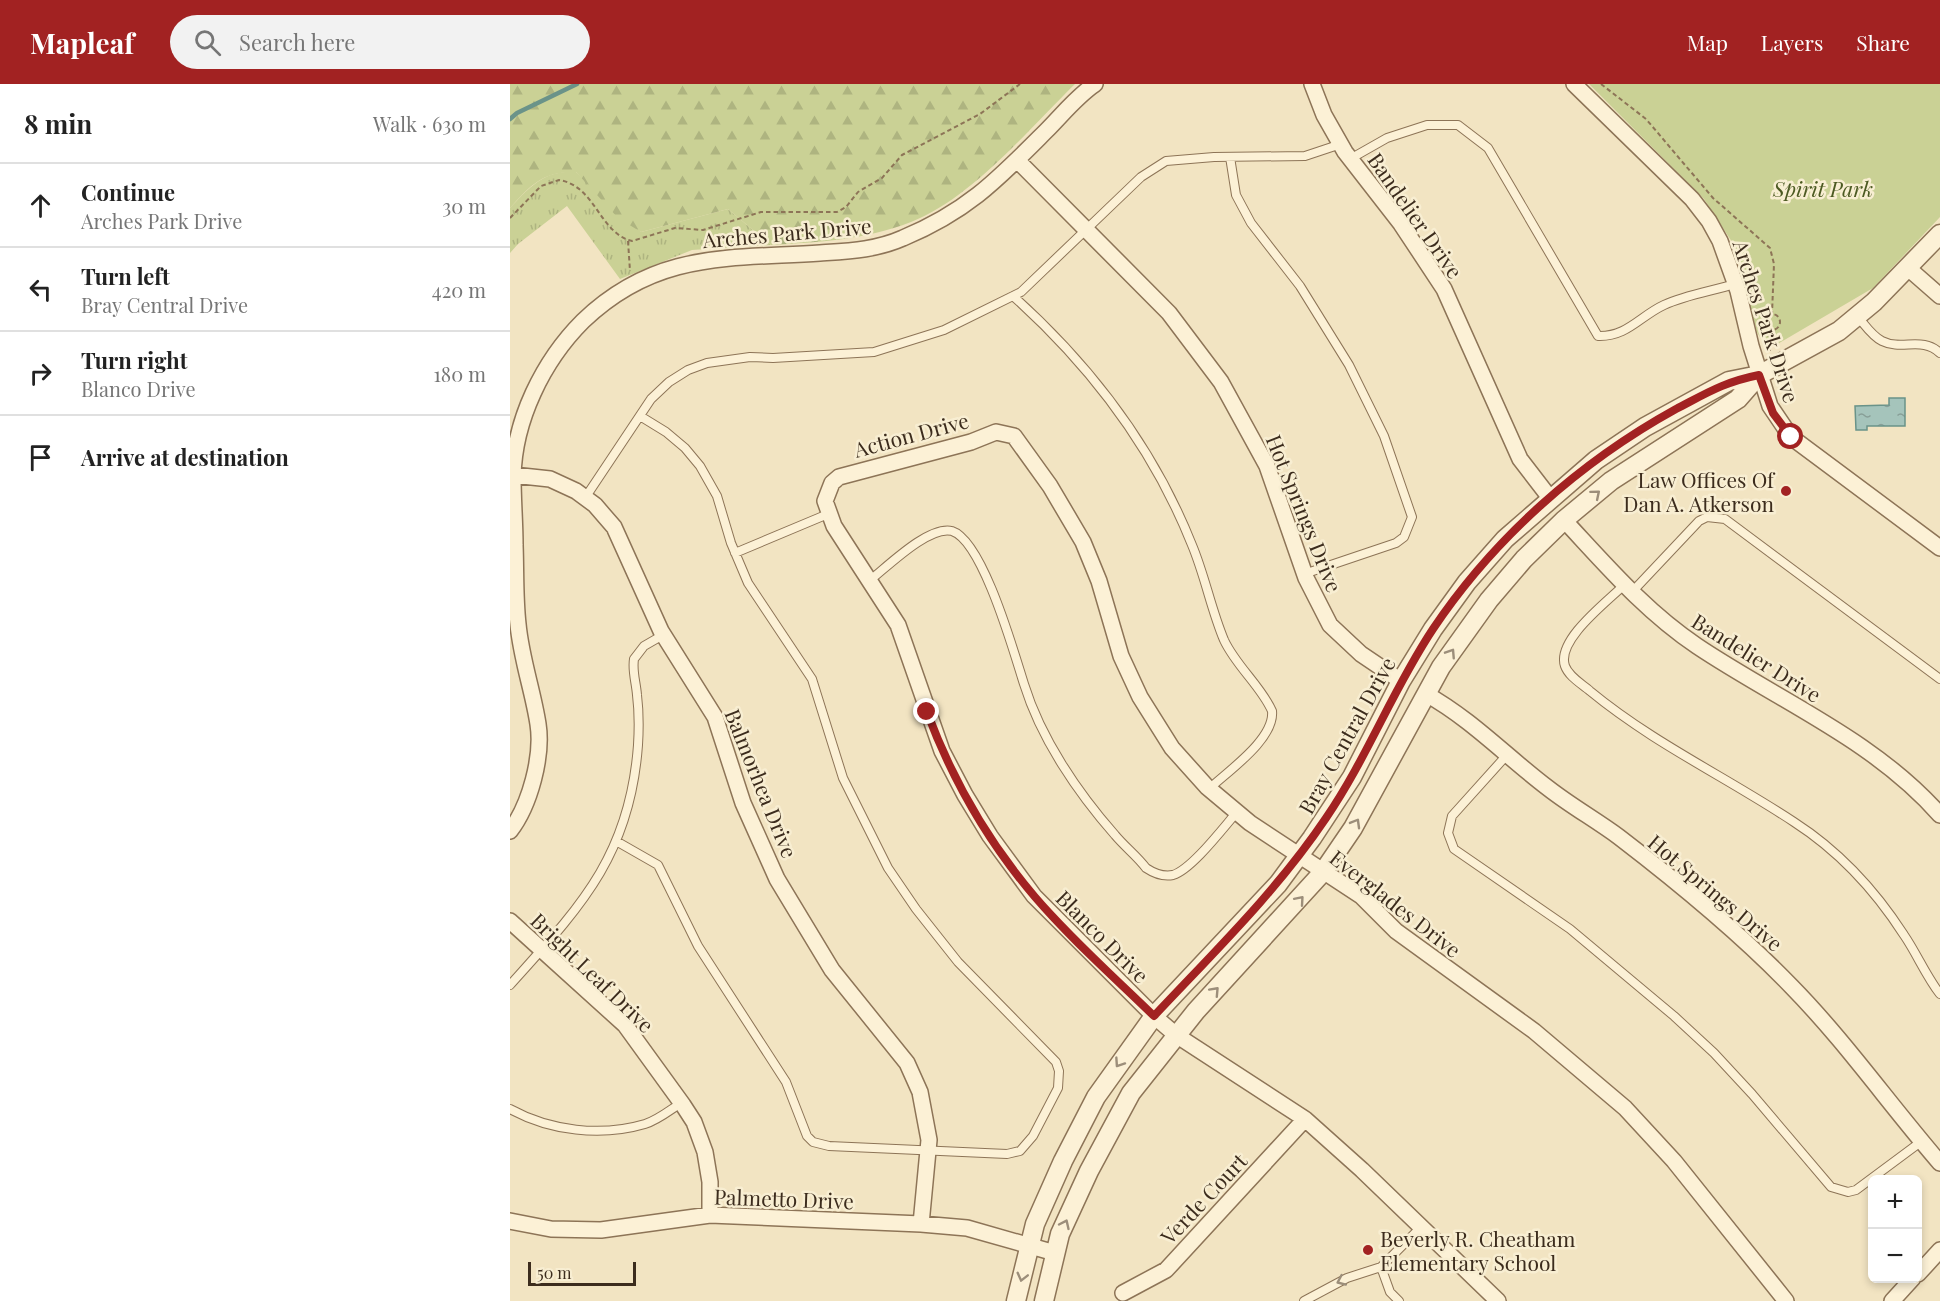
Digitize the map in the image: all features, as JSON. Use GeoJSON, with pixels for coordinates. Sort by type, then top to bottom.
{"type":"FeatureCollection","features":[{"type":"Feature","properties":{"kind":"street","name":"Arches Park Drive"},"geometry":{"type":"LineString","coordinates":[[510,831],[530,793],[539,728],[518,626],[513,475],[524,414],[547,369],[582,322],[631,285],[664,269],[693,261],[866,250],[901,239],[962,209],[986,191],[1095,84]]}},
{"type":"Feature","properties":{"kind":"street","name":"Bandelier Drive"},"geometry":{"type":"LineString","coordinates":[[1312,84],[1324,115],[1350,159],[1401,224],[1444,289],[1520,459],[1550,498]]}},
{"type":"Feature","properties":{"kind":"street","name":"Arches Park Drive"},"geometry":{"type":"LineString","coordinates":[[1574,84],[1692,199],[1709,221],[1720,241],[1735,284],[1759,375],[1773,413],[1791,437],[1940,548]]}},
{"type":"Feature","properties":{"kind":"street","name":"Hot Springs Drive"},"geometry":{"type":"LineString","coordinates":[[1017,160],[1169,313],[1221,382],[1267,466],[1304,574],[1330,625],[1361,654],[1401,681]]}},
{"type":"Feature","properties":{"kind":"street","name":"Bray Central Drive"},"geometry":{"type":"LineString","coordinates":[[1016,1301],[1035,1224],[1076,1135],[1124,1056],[1154,1016],[1278,884],[1300,855],[1352,777],[1401,681],[1433,629],[1467,582],[1505,539],[1596,460],[1645,427],[1729,381],[1759,375],[1839,331],[1908,268],[1940,234]]}},
{"type":"Feature","properties":{"kind":"street"},"geometry":{"type":"LineString","coordinates":[[1908,268],[1940,296]]}},
{"type":"Feature","properties":{"kind":"street","name":"Bray Central Drive"},"geometry":{"type":"LineString","coordinates":[[1044,1301],[1060,1234],[1117,1115],[1176,1035],[1323,872],[1353,828],[1426,694],[1458,642],[1489,600],[1524,559],[1564,520],[1620,475],[1738,399],[1759,375]]}},
{"type":"Feature","properties":{"kind":"street","name":"Action Drive"},"geometry":{"type":"LineString","coordinates":[[828,514],[825,501],[829,489],[839,477],[971,442],[987,434],[996,432],[1009,434]]}},
{"type":"Feature","properties":{"kind":"street","name":"Everglades Drive"},"geometry":{"type":"LineString","coordinates":[[1009,434],[1020,443],[1044,477],[1083,542],[1098,581],[1121,656],[1140,697],[1172,748],[1209,789],[1323,872],[1361,896],[1396,931],[1533,1031],[1625,1108],[1674,1161],[1786,1301]]}},
{"type":"Feature","properties":{"kind":"street","name":"Balmorhea Drive"},"geometry":{"type":"LineString","coordinates":[[513,475],[550,478],[585,498],[615,527],[663,635],[715,717],[747,814],[783,889],[832,970],[907,1063],[920,1092],[929,1140],[921,1224]]}},
{"type":"Feature","properties":{"kind":"street","name":"Blanco Drive"},"geometry":{"type":"LineString","coordinates":[[828,514],[868,581],[898,625],[942,751],[990,836],[1054,919],[1176,1035],[1305,1119],[1362,1170],[1498,1301]]}},
{"type":"Feature","properties":{"kind":"street","name":"Bandelier Drive"},"geometry":{"type":"LineString","coordinates":[[1564,520],[1628,589],[1664,623],[1698,647],[1862,746],[1924,797],[1940,815]]}},
{"type":"Feature","properties":{"kind":"street","name":"Hot Springs Drive"},"geometry":{"type":"LineString","coordinates":[[1426,694],[1448,706],[1506,756],[1566,802],[1617,836],[1749,945],[1854,1054],[1940,1163]]}},
{"type":"Feature","properties":{"kind":"street","name":"Bright Leaf Drive"},"geometry":{"type":"LineString","coordinates":[[510,921],[625,1025],[694,1122],[705,1152],[710,1182],[710,1215]]}},
{"type":"Feature","properties":{"kind":"street","name":"Verde Court"},"geometry":{"type":"LineString","coordinates":[[1123,1293],[1166,1270],[1305,1119]]}},
{"type":"Feature","properties":{"kind":"street","name":"Palmetto Drive"},"geometry":{"type":"LineString","coordinates":[[510,1221],[551,1229],[601,1230],[710,1215],[921,1224],[967,1228],[1055,1253]]}},
{"type":"Feature","properties":{"kind":"street"},"geometry":{"type":"LineString","coordinates":[[1922,1269],[1940,1250]]}},
{"type":"Feature","properties":{"kind":"street"},"geometry":{"type":"LineString","coordinates":[[1892,1301],[1908,1283]]}},
{"type":"Feature","properties":{"kind":"lane"},"geometry":{"type":"LineString","coordinates":[[1350,159],[1387,138],[1427,125],[1458,125],[1488,148],[1598,336],[1609,336],[1626,331],[1664,305],[1735,284]]}},
{"type":"Feature","properties":{"kind":"lane"},"geometry":{"type":"LineString","coordinates":[[585,498],[651,399],[669,382],[707,363],[750,357],[773,358],[874,352],[944,330],[1021,292],[1141,177],[1166,161],[1305,156],[1341,144]]}},
{"type":"Feature","properties":{"kind":"lane"},"geometry":{"type":"LineString","coordinates":[[1230,157],[1236,195],[1251,223],[1300,286],[1349,365],[1384,436],[1412,517],[1404,537],[1396,543],[1304,574]]}},
{"type":"Feature","properties":{"kind":"lane"},"geometry":{"type":"LineString","coordinates":[[1012,296],[1047,327],[1091,375],[1130,425],[1159,473],[1180,516],[1225,641],[1272,711],[1273,720],[1267,734],[1209,789]]}},
{"type":"Feature","properties":{"kind":"lane"},"geometry":{"type":"LineString","coordinates":[[1857,316],[1883,341],[1893,345],[1927,344],[1940,353]]}},
{"type":"Feature","properties":{"kind":"lane"},"geometry":{"type":"LineString","coordinates":[[616,841],[658,865],[698,946],[721,986],[780,1072],[807,1136],[821,1145],[1007,1154],[1020,1150],[1033,1136],[1058,1088],[1059,1071],[1049,1056],[988,996],[958,962],[916,909],[888,868],[843,778],[812,679],[748,583],[735,553],[717,496],[699,466],[666,432],[640,416]]}},
{"type":"Feature","properties":{"kind":"lane"},"geometry":{"type":"LineString","coordinates":[[735,553],[828,514]]}},
{"type":"Feature","properties":{"kind":"lane"},"geometry":{"type":"LineString","coordinates":[[1940,679],[1725,519],[1716,516],[1699,520],[1628,589],[1568,642],[1564,658],[1569,673],[1611,709],[1658,741],[1794,822],[1830,849],[1853,870],[1881,902],[1940,994]]}},
{"type":"Feature","properties":{"kind":"lane"},"geometry":{"type":"LineString","coordinates":[[868,581],[929,535],[946,530],[962,537],[989,580],[1027,694],[1058,755],[1095,811],[1146,868],[1154,873],[1163,876],[1180,871],[1238,812]]}},
{"type":"Feature","properties":{"kind":"lane"},"geometry":{"type":"LineString","coordinates":[[510,985],[594,885],[616,841],[631,792],[638,743],[634,659],[644,646],[663,635]]}},
{"type":"Feature","properties":{"kind":"lane"},"geometry":{"type":"LineString","coordinates":[[1506,756],[1452,816],[1448,833],[1454,849],[1570,929],[1674,1016],[1714,1053],[1752,1094],[1831,1187],[1848,1192],[1856,1190],[1922,1141]]}},
{"type":"Feature","properties":{"kind":"lane"},"geometry":{"type":"LineString","coordinates":[[510,1109],[525,1118],[558,1128],[591,1131],[648,1124],[681,1103]]}},
{"type":"Feature","properties":{"kind":"lane"},"geometry":{"type":"LineString","coordinates":[[1304,1301],[1347,1278],[1381,1268],[1420,1228]]}},
{"type":"Feature","properties":{"kind":"lane"},"geometry":{"type":"LineString","coordinates":[[1381,1268],[1390,1292],[1399,1301]]}},
{"type":"Feature","properties":{"kind":"path"},"geometry":{"type":"LineString","coordinates":[[510,218],[541,186],[549,181],[566,181],[588,195],[614,231],[628,241],[638,241],[675,228],[703,230],[761,212],[837,212],[846,207],[858,192],[882,178],[902,155],[980,114],[1020,84]]}},
{"type":"Feature","properties":{"kind":"path"},"geometry":{"type":"LineString","coordinates":[[628,241],[631,285]]}},
{"type":"Feature","properties":{"kind":"path"},"geometry":{"type":"LineString","coordinates":[[1769,315],[1776,315],[1780,325],[1770,331],[1765,327],[1764,320],[1769,315]]}},
{"type":"Feature","properties":{"kind":"green space"},"geometry":{"type":"Polygon","coordinates":[[[510,84],[1075,84],[977,180],[933,211],[911,222],[876,233],[824,241],[771,245],[728,209],[641,232],[618,218],[576,172],[555,174],[538,181],[510,208],[510,84]]]}},
{"type":"Feature","properties":{"kind":"green space","name":"Spirit Park"},"geometry":{"type":"Polygon","coordinates":[[[1589,84],[1940,84],[1940,217],[1873,288],[1774,346],[1764,344],[1757,332],[1734,245],[1704,199],[1589,84]]]}},
{"type":"Feature","properties":{"kind":"green space"},"geometry":{"type":"Polygon","coordinates":[[[576,172],[641,232],[728,209],[771,245],[692,250],[620,279],[567,206],[518,244],[510,253],[510,208],[541,180],[556,173],[576,172]]]}},
{"type":"Feature","properties":{"kind":"water"},"geometry":{"type":"Polygon","coordinates":[[[1889,398],[1905,398],[1905,426],[1867,426],[1867,430],[1856,430],[1855,406],[1889,405],[1889,398]]]}},
{"type":"Feature","properties":{"kind":"waterway"},"geometry":{"type":"LineString","coordinates":[[510,119],[517,113],[577,84]]}},
{"type":"Feature","properties":{"kind":"place","name":"Law Offices Of Dan A. Atkerson"},"geometry":{"type":"Point","coordinates":[1786,491]}},
{"type":"Feature","properties":{"kind":"place","name":"Beverly R. Cheatham Elementary School"},"geometry":{"type":"Point","coordinates":[1368,1250]}},
{"type":"Feature","properties":{"kind":"route"},"geometry":{"type":"LineString","coordinates":[[927,712],[942,751],[965,795],[1014,870],[1054,919],[1154,1016],[1278,884],[1327,817],[1352,777],[1401,681],[1433,629],[1467,582],[1505,539],[1550,498],[1596,460],[1645,427],[1729,381],[1759,375],[1773,413],[1791,437]]}}]}
